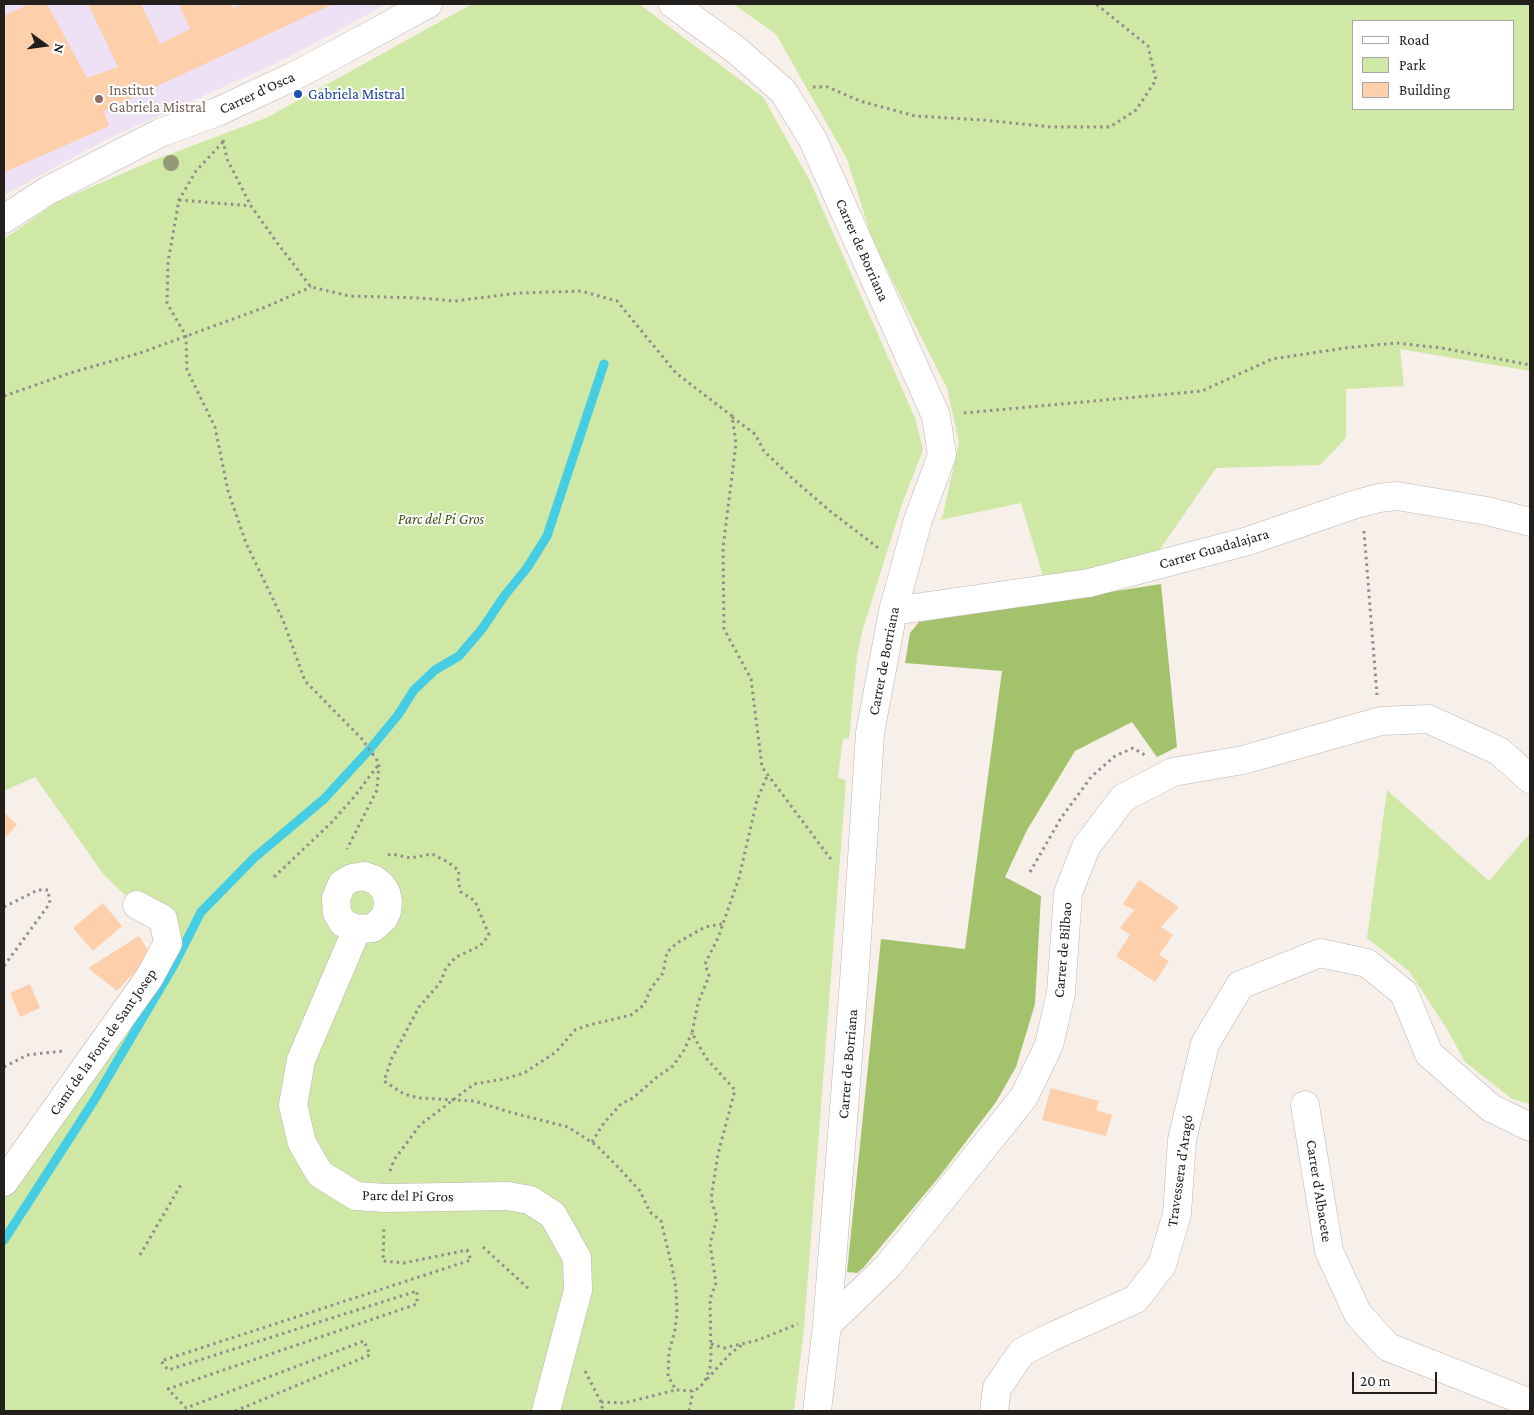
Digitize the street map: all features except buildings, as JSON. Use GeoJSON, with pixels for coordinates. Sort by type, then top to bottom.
{"type":"FeatureCollection","features":[{"type":"Feature","properties":{"kind":"street","name":"Carrer d'Osca"},"geometry":{"type":"LineString","coordinates":[[4,219],[47,191],[160,134],[217,112],[319,63],[428,4]]}},
{"type":"Feature","properties":{"kind":"street","name":"Carrer de Borriana"},"geometry":{"type":"LineString","coordinates":[[673,4],[736,50],[783,91],[812,138],[936,416],[942,455],[918,520],[893,611],[870,734],[827,1325],[817,1411]]}},
{"type":"Feature","properties":{"kind":"street","name":"Carrer Guadalajara"},"geometry":{"type":"LineString","coordinates":[[893,611],[1089,583],[1248,541],[1379,498],[1397,496],[1487,511],[1530,522]]}},
{"type":"Feature","properties":{"kind":"street","name":"Carrer de Bilbao"},"geometry":{"type":"LineString","coordinates":[[827,1325],[888,1266],[1024,1097],[1049,1045],[1061,992],[1068,893],[1086,847],[1123,798],[1173,772],[1243,760],[1380,721],[1390,720],[1428,719],[1499,751],[1530,779]]}},
{"type":"Feature","properties":{"kind":"street"},"geometry":{"type":"LineString","coordinates":[[364,876],[375,880],[386,892],[387,911],[384,918],[373,928],[358,929],[343,923],[337,913],[336,898],[342,884],[352,878],[364,876]]}},
{"type":"Feature","properties":{"kind":"street","name":"Camí de la Font de Sant Josep"},"geometry":{"type":"LineString","coordinates":[[4,1182],[149,978],[168,943],[163,919],[137,905]]}},
{"type":"Feature","properties":{"kind":"street","name":"Parc del Pi Gros"},"geometry":{"type":"LineString","coordinates":[[358,929],[301,1060],[293,1105],[302,1143],[320,1174],[356,1196],[385,1198],[508,1196],[530,1200],[553,1215],[577,1258],[578,1290],[546,1411]]}},
{"type":"Feature","properties":{"kind":"street","name":"Travessera d'Aragó"},"geometry":{"type":"LineString","coordinates":[[994,1411],[997,1388],[1022,1352],[1136,1299],[1162,1265],[1176,1214],[1182,1140],[1205,1044],[1240,985],[1320,953],[1366,962],[1404,994],[1429,1054],[1491,1108],[1530,1127]]}},
{"type":"Feature","properties":{"kind":"street","name":"Carrer d'Albacete"},"geometry":{"type":"LineString","coordinates":[[1305,1105],[1329,1251],[1358,1314],[1388,1347],[1530,1403]]}},
{"type":"Feature","properties":{"kind":"path"},"geometry":{"type":"LineString","coordinates":[[783,91],[800,86],[828,87],[860,101],[915,116],[1051,127],[1110,127],[1136,110],[1156,80],[1148,46],[1096,4]]}},
{"type":"Feature","properties":{"kind":"path"},"geometry":{"type":"LineString","coordinates":[[217,112],[227,159],[250,206],[312,286],[349,296],[455,301],[519,293],[581,291],[618,301],[676,373],[755,434],[764,451],[793,479],[864,538],[905,566]]}},
{"type":"Feature","properties":{"kind":"path"},"geometry":{"type":"LineString","coordinates":[[223,142],[196,171],[180,200],[168,262],[166,303],[186,336],[187,370],[215,427],[228,491],[246,543],[283,620],[305,681],[362,739],[379,763],[378,790],[346,852],[342,884]]}},
{"type":"Feature","properties":{"kind":"path"},"geometry":{"type":"LineString","coordinates":[[180,200],[250,206]]}},
{"type":"Feature","properties":{"kind":"path"},"geometry":{"type":"LineString","coordinates":[[4,396],[70,373],[140,354],[263,308],[312,286]]}},
{"type":"Feature","properties":{"kind":"path"},"geometry":{"type":"LineString","coordinates":[[936,416],[1202,391],[1272,359],[1345,348],[1396,343],[1442,348],[1530,365]]}},
{"type":"Feature","properties":{"kind":"path"},"geometry":{"type":"LineString","coordinates":[[732,416],[736,443],[723,548],[724,629],[751,679],[762,767],[836,865],[860,889]]}},
{"type":"Feature","properties":{"kind":"path"},"geometry":{"type":"LineString","coordinates":[[1363,523],[1376,694]]}},
{"type":"Feature","properties":{"kind":"path"},"geometry":{"type":"LineString","coordinates":[[274,877],[331,823],[354,797],[379,763]]}},
{"type":"Feature","properties":{"kind":"path"},"geometry":{"type":"LineString","coordinates":[[592,1142],[604,1123],[621,1104],[633,1098],[673,1066],[684,1050],[692,1033],[698,1003],[709,976],[705,964],[718,938],[739,878],[757,800],[768,774]]}},
{"type":"Feature","properties":{"kind":"path"},"geometry":{"type":"LineString","coordinates":[[385,856],[392,854],[411,858],[432,854],[448,862],[459,871],[458,881],[461,892],[475,901],[489,935],[480,946],[456,957],[446,968],[440,983],[419,1007],[392,1058],[384,1081],[404,1094],[419,1098],[474,1100],[513,1113],[568,1127],[592,1142],[619,1168],[640,1192],[650,1212],[661,1221],[670,1254],[676,1288],[677,1312],[675,1330],[669,1352],[668,1376],[676,1390]]}},
{"type":"Feature","properties":{"kind":"path"},"geometry":{"type":"LineString","coordinates":[[4,907],[38,890],[48,890],[50,903],[4,966]]}},
{"type":"Feature","properties":{"kind":"path"},"geometry":{"type":"LineString","coordinates":[[235,1411],[370,1355],[364,1341],[186,1408],[168,1389],[416,1304],[417,1292],[168,1370],[161,1361],[472,1260],[467,1250],[404,1262],[383,1261],[385,1198],[394,1160],[420,1126],[474,1084],[504,1079],[524,1073],[556,1052],[576,1030],[631,1015],[644,1005],[651,988],[663,973],[667,952],[677,943],[705,927],[722,924]]}},
{"type":"Feature","properties":{"kind":"path"},"geometry":{"type":"LineString","coordinates":[[692,1033],[706,1058],[735,1090],[718,1154],[711,1198],[717,1218],[710,1244],[716,1284],[710,1299],[710,1368],[706,1381]]}},
{"type":"Feature","properties":{"kind":"path"},"geometry":{"type":"LineString","coordinates":[[4,1067],[27,1055],[100,1048]]}},
{"type":"Feature","properties":{"kind":"path"},"geometry":{"type":"LineString","coordinates":[[140,1255],[182,1183]]}},
{"type":"Feature","properties":{"kind":"path"},"geometry":{"type":"LineString","coordinates":[[483,1247],[530,1290]]}},
{"type":"Feature","properties":{"kind":"path"},"geometry":{"type":"LineString","coordinates":[[711,1344],[724,1348],[745,1344],[807,1322],[827,1325]]}},
{"type":"Feature","properties":{"kind":"path"},"geometry":{"type":"LineString","coordinates":[[601,1402],[624,1403],[676,1390],[693,1391],[706,1381],[731,1353],[745,1344]]}},
{"type":"Feature","properties":{"kind":"path"},"geometry":{"type":"LineString","coordinates":[[689,1411],[693,1391]]}},
{"type":"Feature","properties":{"kind":"shaded area","name":"Institut Gabriela Mistral"},"geometry":{"type":"Polygon","coordinates":[[[4,4],[387,4],[281,61],[109,138],[4,195],[4,4]]]}},
{"type":"Feature","properties":{"kind":"green space","name":"Parc del Pi Gros"},"geometry":{"type":"Polygon","coordinates":[[[472,4],[639,4],[763,97],[810,181],[915,418],[923,450],[902,504],[862,632],[857,656],[849,739],[843,738],[838,777],[846,781],[804,1328],[794,1411],[4,1411],[4,1195],[165,966],[160,910],[124,894],[104,875],[35,777],[4,791],[4,239],[57,202],[149,162],[266,118],[472,4]]]}},
{"type":"Feature","properties":{"kind":"green space"},"geometry":{"type":"Polygon","coordinates":[[[733,4],[1530,4],[1530,371],[1400,349],[1404,386],[1346,389],[1346,438],[1320,465],[1216,468],[1154,558],[1043,576],[1021,503],[940,520],[943,515],[959,442],[947,388],[873,242],[847,159],[776,34],[733,4]]]}},
{"type":"Feature","properties":{"kind":"green space"},"geometry":{"type":"Polygon","coordinates":[[[1161,584],[1177,747],[1157,757],[1132,722],[1075,751],[1027,830],[1005,877],[1041,896],[1035,1004],[1016,1067],[996,1102],[939,1177],[863,1268],[857,1273],[847,1272],[881,939],[965,949],[1002,671],[905,663],[910,633],[919,622],[1161,584]]]}},
{"type":"Feature","properties":{"kind":"green space"},"geometry":{"type":"Polygon","coordinates":[[[1387,790],[1489,881],[1530,833],[1530,1104],[1512,1099],[1465,1062],[1447,1029],[1409,971],[1367,938],[1387,790]]]}},
{"type":"Feature","properties":{"kind":"waterway"},"geometry":{"type":"LineString","coordinates":[[4,1240],[95,1099],[174,965],[201,912],[254,858],[324,799],[370,749],[398,715],[414,690],[435,670],[459,656],[482,629],[505,595],[527,568],[547,536],[604,364]]}},
{"type":"Feature","properties":{"kind":"place","name":"Gabriela Mistral"},"geometry":{"type":"Point","coordinates":[298,94]}},
{"type":"Feature","properties":{"kind":"place","name":"Institut Gabriela Mistral"},"geometry":{"type":"Point","coordinates":[99,99]}}]}
